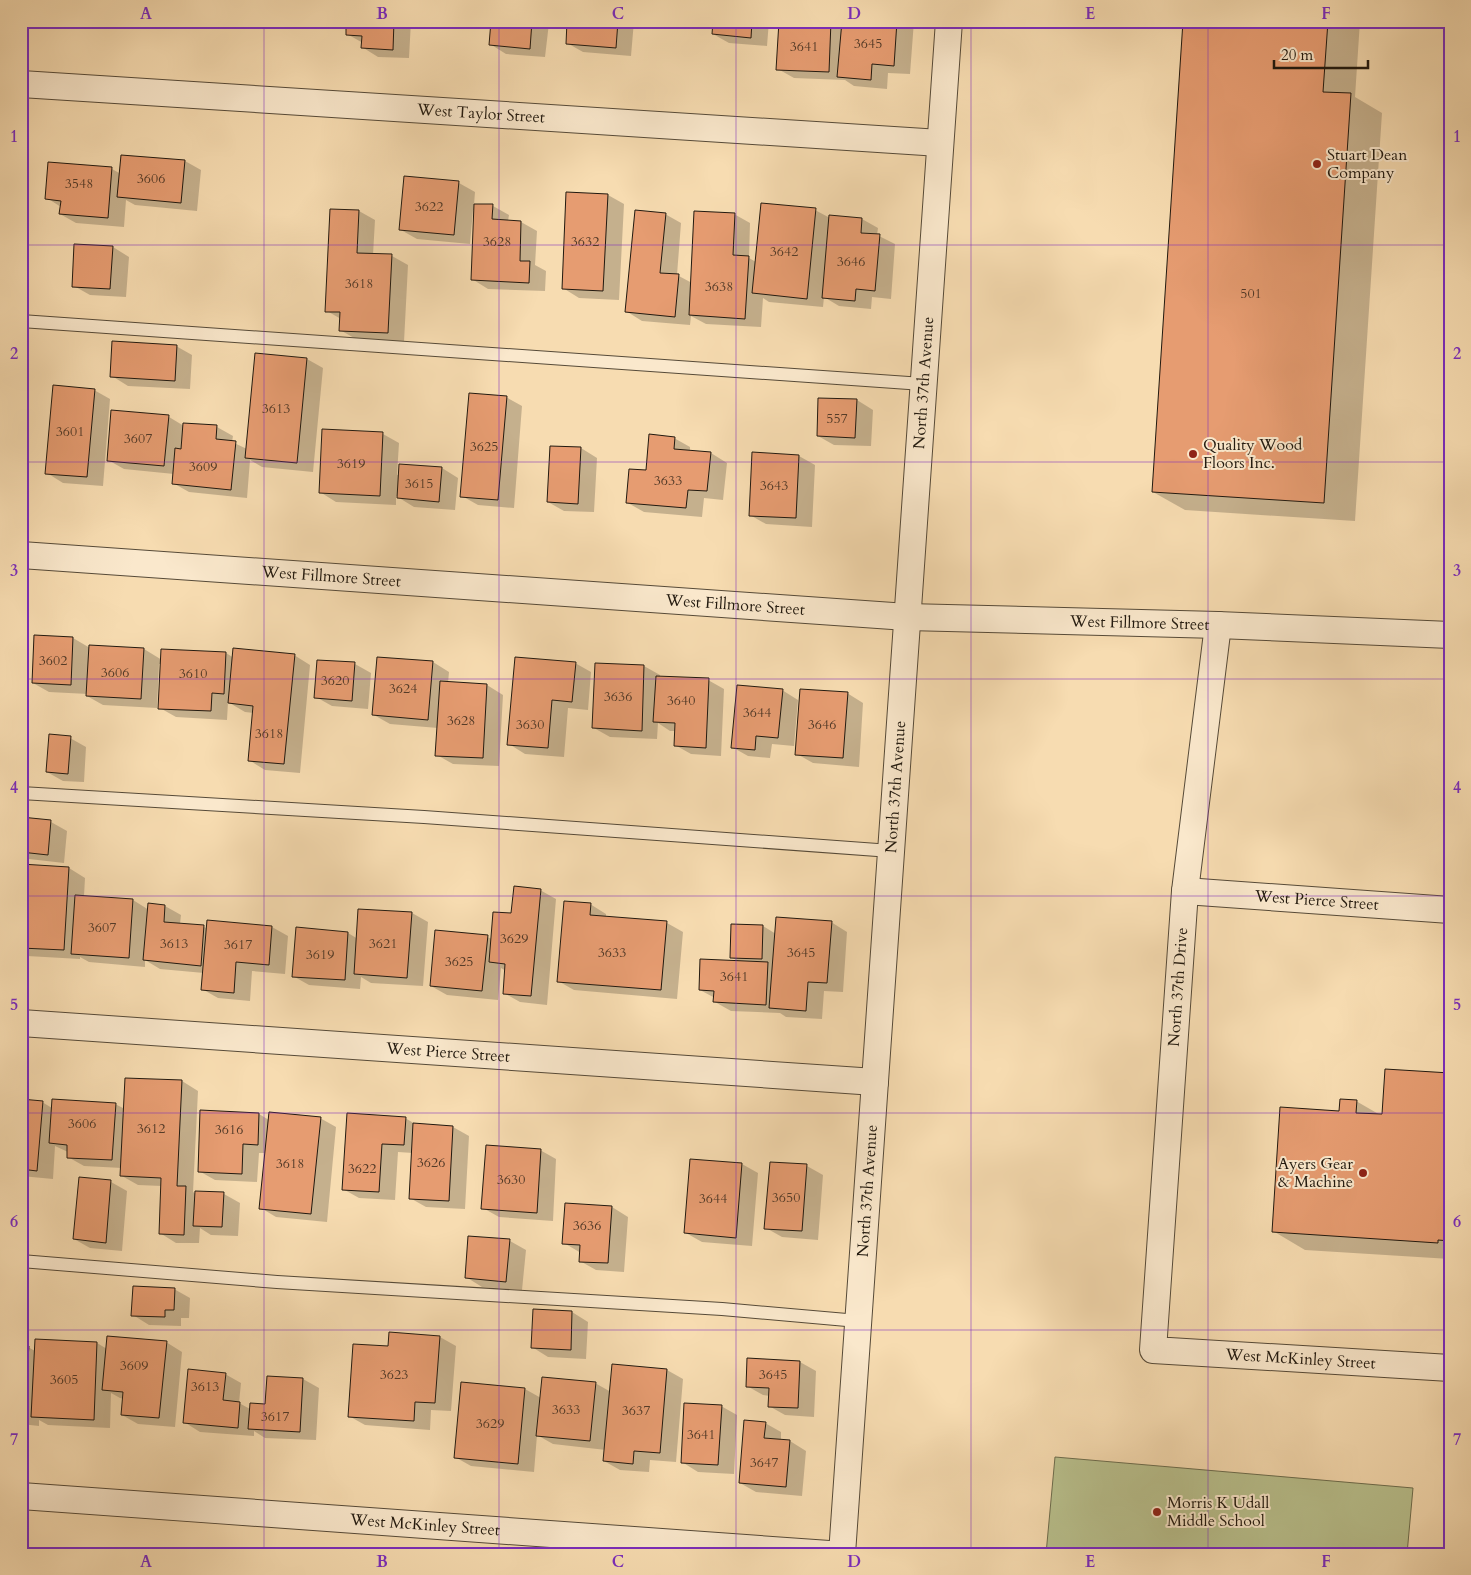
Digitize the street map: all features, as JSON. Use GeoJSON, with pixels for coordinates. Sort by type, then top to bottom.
{"type":"FeatureCollection","features":[{"type":"Feature","properties":{"kind":"street","name":"North 37th Avenue"},"geometry":{"type":"LineString","coordinates":[[842,1554],[949,21]]}},
{"type":"Feature","properties":{"kind":"street","name":"West Taylor Street"},"geometry":{"type":"LineString","coordinates":[[21,84],[940,144]]}},
{"type":"Feature","properties":{"kind":"street","name":"West Fillmore Street"},"geometry":{"type":"LineString","coordinates":[[21,555],[907,617],[1218,625],[1450,635]]}},
{"type":"Feature","properties":{"kind":"street","name":"North 37th Drive"},"geometry":{"type":"LineString","coordinates":[[1153,1350],[1185,891],[1218,625]]}},
{"type":"Feature","properties":{"kind":"street","name":"West Pierce Street"},"geometry":{"type":"LineString","coordinates":[[1185,891],[1450,910]]}},
{"type":"Feature","properties":{"kind":"street","name":"West Pierce Street"},"geometry":{"type":"LineString","coordinates":[[21,1023],[875,1082]]}},
{"type":"Feature","properties":{"kind":"street","name":"West McKinley Street"},"geometry":{"type":"LineString","coordinates":[[1153,1350],[1450,1368]]}},
{"type":"Feature","properties":{"kind":"street","name":"West McKinley Street"},"geometry":{"type":"LineString","coordinates":[[21,1496],[828,1554]]}},
{"type":"Feature","properties":{"kind":"lane"},"geometry":{"type":"LineString","coordinates":[[21,321],[923,384]]}},
{"type":"Feature","properties":{"kind":"lane"},"geometry":{"type":"LineString","coordinates":[[21,793],[434,818],[891,851]]}},
{"type":"Feature","properties":{"kind":"lane"},"geometry":{"type":"LineString","coordinates":[[21,1261],[277,1282],[722,1309],[858,1321]]}},
{"type":"Feature","properties":{"kind":"green space"},"geometry":{"type":"Polygon","coordinates":[[[1055,1457],[1413,1488],[1407,1554],[1046,1554],[1055,1457]]]}},
{"type":"Feature","properties":{"kind":"building"},"geometry":{"type":"Polygon","coordinates":[[[346,21],[394,21],[393,50],[361,48],[362,36],[346,35],[346,21]]]}},
{"type":"Feature","properties":{"kind":"building"},"geometry":{"type":"Polygon","coordinates":[[[491,21],[532,21],[530,49],[489,45],[491,21]]]}},
{"type":"Feature","properties":{"kind":"building"},"geometry":{"type":"Polygon","coordinates":[[[567,21],[618,21],[616,48],[566,44],[567,21]]]}},
{"type":"Feature","properties":{"kind":"building"},"geometry":{"type":"Polygon","coordinates":[[[713,21],[752,21],[751,38],[712,34],[713,21]]]}},
{"type":"Feature","properties":{"kind":"building"},"geometry":{"type":"Polygon","coordinates":[[[779,21],[831,21],[829,72],[776,70],[779,21]]]}},
{"type":"Feature","properties":{"kind":"building"},"geometry":{"type":"Polygon","coordinates":[[[842,21],[897,21],[894,66],[872,64],[871,80],[837,77],[842,21]]]}},
{"type":"Feature","properties":{"kind":"building"},"geometry":{"type":"Polygon","coordinates":[[[1183,21],[1328,21],[1323,92],[1351,93],[1324,503],[1152,492],[1183,21]]]}},
{"type":"Feature","properties":{"kind":"building"},"geometry":{"type":"Polygon","coordinates":[[[121,155],[185,160],[181,203],[117,197],[121,155]]]}},
{"type":"Feature","properties":{"kind":"building"},"geometry":{"type":"Polygon","coordinates":[[[48,162],[112,167],[108,218],[59,214],[61,201],[45,199],[48,162]]]}},
{"type":"Feature","properties":{"kind":"building"},"geometry":{"type":"Polygon","coordinates":[[[404,176],[459,181],[454,235],[399,230],[404,176]]]}},
{"type":"Feature","properties":{"kind":"building"},"geometry":{"type":"Polygon","coordinates":[[[566,192],[608,194],[603,291],[562,289],[566,192]]]}},
{"type":"Feature","properties":{"kind":"building"},"geometry":{"type":"Polygon","coordinates":[[[761,203],[816,208],[807,299],[752,293],[761,203]]]}},
{"type":"Feature","properties":{"kind":"building"},"geometry":{"type":"Polygon","coordinates":[[[474,204],[493,204],[492,219],[521,221],[520,261],[530,261],[529,283],[471,280],[474,204]]]}},
{"type":"Feature","properties":{"kind":"building"},"geometry":{"type":"Polygon","coordinates":[[[330,209],[359,210],[357,253],[392,254],[388,333],[339,331],[340,312],[325,312],[330,209]]]}},
{"type":"Feature","properties":{"kind":"building"},"geometry":{"type":"Polygon","coordinates":[[[635,210],[666,213],[660,273],[679,274],[675,317],[625,312],[635,210]]]}},
{"type":"Feature","properties":{"kind":"building"},"geometry":{"type":"Polygon","coordinates":[[[694,211],[735,213],[733,255],[749,256],[745,319],[689,315],[694,211]]]}},
{"type":"Feature","properties":{"kind":"building"},"geometry":{"type":"Polygon","coordinates":[[[829,215],[862,218],[861,233],[880,234],[875,291],[856,289],[855,301],[822,298],[829,215]]]}},
{"type":"Feature","properties":{"kind":"building"},"geometry":{"type":"Polygon","coordinates":[[[74,244],[113,246],[110,289],[72,287],[74,244]]]}},
{"type":"Feature","properties":{"kind":"building"},"geometry":{"type":"Polygon","coordinates":[[[112,341],[177,345],[175,381],[110,377],[112,341]]]}},
{"type":"Feature","properties":{"kind":"building"},"geometry":{"type":"Polygon","coordinates":[[[255,353],[307,358],[297,463],[245,458],[255,353]]]}},
{"type":"Feature","properties":{"kind":"building"},"geometry":{"type":"Polygon","coordinates":[[[53,385],[95,389],[87,477],[45,474],[53,385]]]}},
{"type":"Feature","properties":{"kind":"building"},"geometry":{"type":"Polygon","coordinates":[[[469,393],[507,396],[498,500],[460,497],[469,393]]]}},
{"type":"Feature","properties":{"kind":"building"},"geometry":{"type":"Polygon","coordinates":[[[818,398],[857,399],[855,438],[817,436],[818,398]]]}},
{"type":"Feature","properties":{"kind":"building"},"geometry":{"type":"Polygon","coordinates":[[[111,410],[169,415],[164,466],[107,461],[111,410]]]}},
{"type":"Feature","properties":{"kind":"building"},"geometry":{"type":"Polygon","coordinates":[[[183,423],[217,425],[216,439],[236,441],[231,490],[172,484],[175,448],[181,449],[183,423]]]}},
{"type":"Feature","properties":{"kind":"building"},"geometry":{"type":"Polygon","coordinates":[[[322,429],[383,432],[380,496],[319,493],[322,429]]]}},
{"type":"Feature","properties":{"kind":"building"},"geometry":{"type":"Polygon","coordinates":[[[649,434],[675,437],[674,449],[711,452],[707,491],[688,490],[686,508],[626,503],[629,469],[646,470],[649,434]]]}},
{"type":"Feature","properties":{"kind":"building"},"geometry":{"type":"Polygon","coordinates":[[[550,446],[581,447],[578,504],[547,502],[550,446]]]}},
{"type":"Feature","properties":{"kind":"building"},"geometry":{"type":"Polygon","coordinates":[[[752,452],[799,455],[796,518],[749,516],[752,452]]]}},
{"type":"Feature","properties":{"kind":"building"},"geometry":{"type":"Polygon","coordinates":[[[399,464],[442,467],[439,502],[397,498],[399,464]]]}},
{"type":"Feature","properties":{"kind":"building"},"geometry":{"type":"Polygon","coordinates":[[[34,635],[73,637],[71,685],[32,683],[34,635]]]}},
{"type":"Feature","properties":{"kind":"building"},"geometry":{"type":"Polygon","coordinates":[[[89,645],[144,648],[141,699],[86,696],[89,645]]]}},
{"type":"Feature","properties":{"kind":"building"},"geometry":{"type":"Polygon","coordinates":[[[233,648],[295,654],[284,764],[248,761],[253,706],[228,703],[233,648]]]}},
{"type":"Feature","properties":{"kind":"building"},"geometry":{"type":"Polygon","coordinates":[[[161,649],[226,652],[224,694],[212,693],[211,711],[158,709],[161,649]]]}},
{"type":"Feature","properties":{"kind":"building"},"geometry":{"type":"Polygon","coordinates":[[[377,657],[433,661],[428,720],[372,715],[377,657]]]}},
{"type":"Feature","properties":{"kind":"building"},"geometry":{"type":"Polygon","coordinates":[[[515,657],[576,662],[572,702],[552,700],[548,748],[507,745],[515,657]]]}},
{"type":"Feature","properties":{"kind":"building"},"geometry":{"type":"Polygon","coordinates":[[[317,660],[355,662],[352,701],[314,698],[317,660]]]}},
{"type":"Feature","properties":{"kind":"building"},"geometry":{"type":"Polygon","coordinates":[[[595,663],[644,665],[642,731],[592,728],[595,663]]]}},
{"type":"Feature","properties":{"kind":"building"},"geometry":{"type":"Polygon","coordinates":[[[656,676],[709,678],[706,748],[674,746],[675,723],[653,722],[656,676]]]}},
{"type":"Feature","properties":{"kind":"building"},"geometry":{"type":"Polygon","coordinates":[[[440,681],[487,684],[483,758],[435,756],[440,681]]]}},
{"type":"Feature","properties":{"kind":"building"},"geometry":{"type":"Polygon","coordinates":[[[737,685],[783,689],[778,738],[756,736],[755,750],[731,748],[737,685]]]}},
{"type":"Feature","properties":{"kind":"building"},"geometry":{"type":"Polygon","coordinates":[[[800,689],[848,692],[843,758],[795,755],[800,689]]]}},
{"type":"Feature","properties":{"kind":"building"},"geometry":{"type":"Polygon","coordinates":[[[49,734],[71,736],[68,774],[46,772],[49,734]]]}},
{"type":"Feature","properties":{"kind":"building"},"geometry":{"type":"Polygon","coordinates":[[[21,817],[51,820],[48,855],[21,852],[21,817]]]}},
{"type":"Feature","properties":{"kind":"building"},"geometry":{"type":"Polygon","coordinates":[[[21,864],[69,867],[64,950],[21,948],[21,864]]]}},
{"type":"Feature","properties":{"kind":"building"},"geometry":{"type":"Polygon","coordinates":[[[514,886],[541,889],[531,996],[503,994],[505,964],[489,962],[493,912],[511,913],[514,886]]]}},
{"type":"Feature","properties":{"kind":"building"},"geometry":{"type":"Polygon","coordinates":[[[75,895],[133,899],[129,958],[71,954],[75,895]]]}},
{"type":"Feature","properties":{"kind":"building"},"geometry":{"type":"Polygon","coordinates":[[[564,901],[591,903],[590,915],[667,921],[661,990],[557,982],[564,901]]]}},
{"type":"Feature","properties":{"kind":"building"},"geometry":{"type":"Polygon","coordinates":[[[148,903],[165,905],[164,922],[204,925],[201,966],[143,960],[148,903]]]}},
{"type":"Feature","properties":{"kind":"building"},"geometry":{"type":"Polygon","coordinates":[[[358,909],[412,912],[407,978],[354,974],[358,909]]]}},
{"type":"Feature","properties":{"kind":"building"},"geometry":{"type":"Polygon","coordinates":[[[776,917],[832,921],[827,983],[808,982],[806,1011],[769,1008],[776,917]]]}},
{"type":"Feature","properties":{"kind":"building"},"geometry":{"type":"Polygon","coordinates":[[[207,920],[272,926],[269,965],[236,962],[234,993],[201,990],[207,920]]]}},
{"type":"Feature","properties":{"kind":"building"},"geometry":{"type":"Polygon","coordinates":[[[731,924],[763,925],[762,959],[730,958],[731,924]]]}},
{"type":"Feature","properties":{"kind":"building"},"geometry":{"type":"Polygon","coordinates":[[[296,927],[348,932],[345,980],[292,977],[296,927]]]}},
{"type":"Feature","properties":{"kind":"building"},"geometry":{"type":"Polygon","coordinates":[[[435,930],[488,935],[482,991],[430,986],[435,930]]]}},
{"type":"Feature","properties":{"kind":"building"},"geometry":{"type":"Polygon","coordinates":[[[700,959],[768,962],[766,1005],[713,1002],[714,991],[699,990],[700,959]]]}},
{"type":"Feature","properties":{"kind":"building","name":"Ayers Gear & Machine"},"geometry":{"type":"Polygon","coordinates":[[[1385,1069],[1450,1073],[1450,1241],[1438,1240],[1438,1243],[1272,1232],[1280,1107],[1339,1111],[1340,1099],[1357,1100],[1356,1113],[1382,1114],[1385,1069]]]}},
{"type":"Feature","properties":{"kind":"building"},"geometry":{"type":"Polygon","coordinates":[[[125,1078],[182,1080],[177,1186],[186,1186],[184,1235],[159,1234],[161,1178],[120,1176],[125,1078]]]}},
{"type":"Feature","properties":{"kind":"building"},"geometry":{"type":"Polygon","coordinates":[[[21,1099],[43,1101],[37,1171],[21,1169],[21,1099]]]}},
{"type":"Feature","properties":{"kind":"building"},"geometry":{"type":"Polygon","coordinates":[[[52,1099],[116,1103],[112,1160],[67,1158],[67,1145],[49,1143],[52,1099]]]}},
{"type":"Feature","properties":{"kind":"building"},"geometry":{"type":"Polygon","coordinates":[[[200,1110],[259,1113],[258,1145],[243,1144],[242,1174],[198,1172],[200,1110]]]}},
{"type":"Feature","properties":{"kind":"building"},"geometry":{"type":"Polygon","coordinates":[[[269,1112],[321,1117],[311,1214],[259,1209],[269,1112]]]}},
{"type":"Feature","properties":{"kind":"building"},"geometry":{"type":"Polygon","coordinates":[[[347,1113],[406,1117],[404,1145],[382,1144],[379,1192],[342,1190],[347,1113]]]}},
{"type":"Feature","properties":{"kind":"building"},"geometry":{"type":"Polygon","coordinates":[[[413,1123],[453,1126],[449,1201],[409,1199],[413,1123]]]}},
{"type":"Feature","properties":{"kind":"building"},"geometry":{"type":"Polygon","coordinates":[[[486,1145],[541,1149],[537,1213],[481,1209],[486,1145]]]}},
{"type":"Feature","properties":{"kind":"building"},"geometry":{"type":"Polygon","coordinates":[[[690,1159],[742,1163],[736,1238],[684,1233],[690,1159]]]}},
{"type":"Feature","properties":{"kind":"building"},"geometry":{"type":"Polygon","coordinates":[[[770,1162],[807,1164],[802,1231],[764,1229],[770,1162]]]}},
{"type":"Feature","properties":{"kind":"building"},"geometry":{"type":"Polygon","coordinates":[[[79,1177],[111,1180],[106,1243],[73,1239],[79,1177]]]}},
{"type":"Feature","properties":{"kind":"building"},"geometry":{"type":"Polygon","coordinates":[[[195,1191],[224,1192],[222,1227],[193,1226],[195,1191]]]}},
{"type":"Feature","properties":{"kind":"building"},"geometry":{"type":"Polygon","coordinates":[[[565,1203],[612,1206],[608,1263],[579,1262],[580,1245],[562,1244],[565,1203]]]}},
{"type":"Feature","properties":{"kind":"building"},"geometry":{"type":"Polygon","coordinates":[[[468,1236],[510,1239],[506,1282],[465,1278],[468,1236]]]}},
{"type":"Feature","properties":{"kind":"building"},"geometry":{"type":"Polygon","coordinates":[[[133,1286],[175,1288],[174,1310],[165,1310],[165,1317],[131,1316],[133,1286]]]}},
{"type":"Feature","properties":{"kind":"building"},"geometry":{"type":"Polygon","coordinates":[[[533,1309],[572,1311],[571,1350],[531,1348],[533,1309]]]}},
{"type":"Feature","properties":{"kind":"building"},"geometry":{"type":"Polygon","coordinates":[[[389,1332],[440,1336],[435,1403],[415,1402],[414,1421],[348,1417],[353,1344],[388,1346],[389,1332]]]}},
{"type":"Feature","properties":{"kind":"building"},"geometry":{"type":"Polygon","coordinates":[[[107,1336],[167,1341],[159,1418],[121,1415],[123,1392],[102,1390],[107,1336]]]}},
{"type":"Feature","properties":{"kind":"building"},"geometry":{"type":"Polygon","coordinates":[[[35,1339],[97,1342],[94,1420],[31,1417],[35,1339]]]}},
{"type":"Feature","properties":{"kind":"building"},"geometry":{"type":"Polygon","coordinates":[[[21,1345],[29,1346],[23,1417],[21,1417],[21,1345]]]}},
{"type":"Feature","properties":{"kind":"building"},"geometry":{"type":"Polygon","coordinates":[[[747,1358],[800,1361],[798,1408],[768,1407],[769,1388],[746,1387],[747,1358]]]}},
{"type":"Feature","properties":{"kind":"building"},"geometry":{"type":"Polygon","coordinates":[[[612,1364],[667,1369],[660,1453],[634,1451],[633,1464],[603,1461],[612,1364]]]}},
{"type":"Feature","properties":{"kind":"building"},"geometry":{"type":"Polygon","coordinates":[[[188,1369],[226,1373],[223,1400],[240,1402],[238,1428],[183,1423],[188,1369]]]}},
{"type":"Feature","properties":{"kind":"building"},"geometry":{"type":"Polygon","coordinates":[[[267,1376],[303,1378],[300,1432],[248,1429],[250,1403],[265,1404],[267,1376]]]}},
{"type":"Feature","properties":{"kind":"building"},"geometry":{"type":"Polygon","coordinates":[[[542,1377],[596,1382],[590,1441],[536,1436],[542,1377]]]}},
{"type":"Feature","properties":{"kind":"building"},"geometry":{"type":"Polygon","coordinates":[[[461,1382],[525,1388],[518,1464],[454,1458],[461,1382]]]}},
{"type":"Feature","properties":{"kind":"building"},"geometry":{"type":"Polygon","coordinates":[[[684,1403],[722,1405],[718,1465],[681,1463],[684,1403]]]}},
{"type":"Feature","properties":{"kind":"building"},"geometry":{"type":"Polygon","coordinates":[[[744,1420],[766,1422],[764,1438],[790,1440],[786,1487],[739,1483],[744,1420]]]}},
{"type":"Feature","properties":{"kind":"place","name":"Stuart Dean Company"},"geometry":{"type":"Point","coordinates":[1317,164]}},
{"type":"Feature","properties":{"kind":"place","name":"Quality Wood Floors Inc."},"geometry":{"type":"Point","coordinates":[1193,454]}},
{"type":"Feature","properties":{"kind":"place","name":"Ayers Gear & Machine"},"geometry":{"type":"Point","coordinates":[1363,1173]}},
{"type":"Feature","properties":{"kind":"place","name":"Morris K Udall Middle School"},"geometry":{"type":"Point","coordinates":[1157,1512]}}]}
